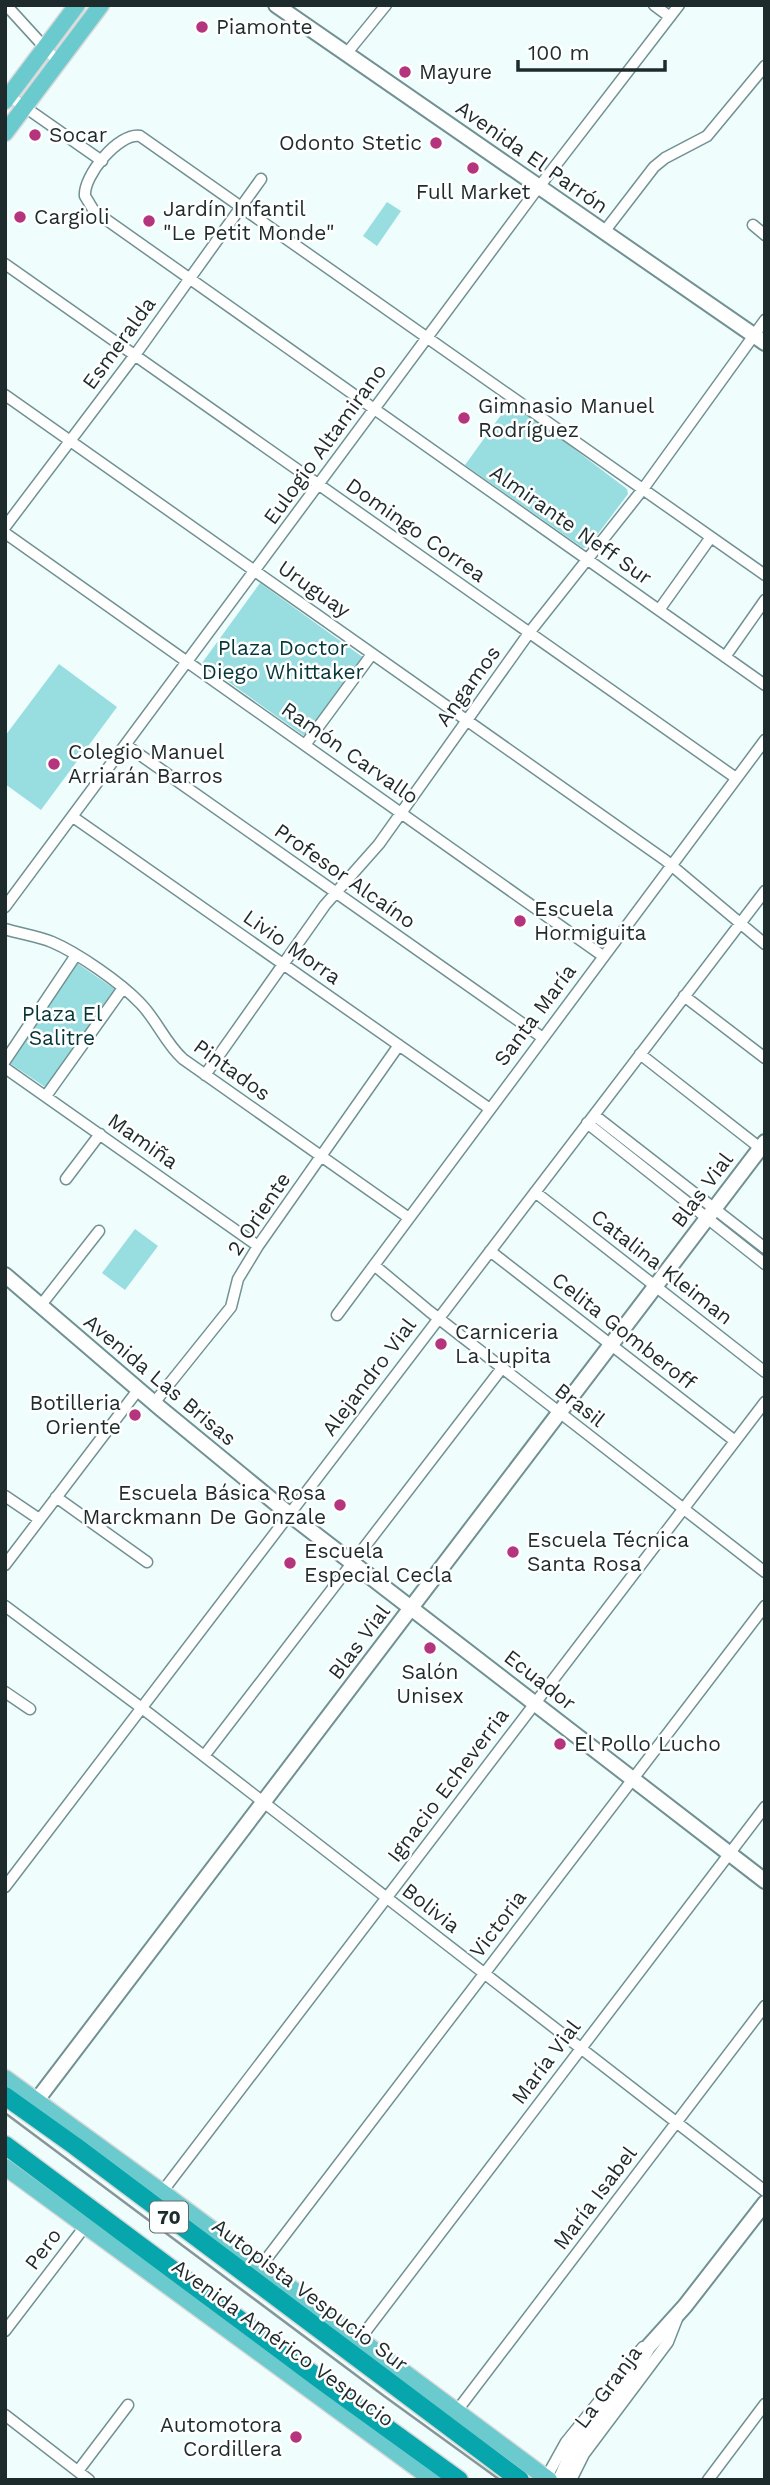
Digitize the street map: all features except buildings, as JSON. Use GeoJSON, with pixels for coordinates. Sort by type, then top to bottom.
{"type":"FeatureCollection","features":[{"type":"Feature","properties":{"kind":"highway","name":"Autopista Vespucio Sur"},"geometry":{"type":"LineString","coordinates":[[5,2096],[520,2480]]}},
{"type":"Feature","properties":{"kind":"highway","name":"70"},"geometry":{"type":"LineString","coordinates":[[5,2145],[459,2480]]}},
{"type":"Feature","properties":{"kind":"main road"},"geometry":{"type":"LineString","coordinates":[[7,99],[77,5]]}},
{"type":"Feature","properties":{"kind":"main road"},"geometry":{"type":"LineString","coordinates":[[5,133],[101,5]]}},
{"type":"Feature","properties":{"kind":"main road"},"geometry":{"type":"LineString","coordinates":[[5,2078],[456,2412],[557,2478]]}},
{"type":"Feature","properties":{"kind":"main road","name":"Avenida Américo Vespucio"},"geometry":{"type":"LineString","coordinates":[[5,2167],[433,2480]]}},
{"type":"Feature","properties":{"kind":"street"},"geometry":{"type":"LineString","coordinates":[[6,5],[58,62]]}},
{"type":"Feature","properties":{"kind":"street","name":"Avenida El Parrón"},"geometry":{"type":"LineString","coordinates":[[276,5],[759,339]]}},
{"type":"Feature","properties":{"kind":"street"},"geometry":{"type":"LineString","coordinates":[[346,54],[386,5]]}},
{"type":"Feature","properties":{"kind":"street"},"geometry":{"type":"LineString","coordinates":[[654,5],[670,17]]}},
{"type":"Feature","properties":{"kind":"street","name":"Eulogio Altamirano"},"geometry":{"type":"LineString","coordinates":[[5,907],[538,188],[679,5]]}},
{"type":"Feature","properties":{"kind":"street"},"geometry":{"type":"LineString","coordinates":[[604,232],[654,167],[665,158],[707,136],[765,66]]}},
{"type":"Feature","properties":{"kind":"street"},"geometry":{"type":"LineString","coordinates":[[7,99],[25,107],[102,162]]}},
{"type":"Feature","properties":{"kind":"street","name":"Almirante Neff Sur"},"geometry":{"type":"LineString","coordinates":[[765,575],[140,135],[122,139],[85,187],[85,196],[90,207],[765,685]]}},
{"type":"Feature","properties":{"kind":"street","name":"Esmeralda"},"geometry":{"type":"LineString","coordinates":[[5,527],[135,355],[261,179]]}},
{"type":"Feature","properties":{"kind":"street"},"geometry":{"type":"LineString","coordinates":[[753,225],[765,235]]}},
{"type":"Feature","properties":{"kind":"street","name":"Domingo Correa"},"geometry":{"type":"LineString","coordinates":[[5,264],[736,778]]}},
{"type":"Feature","properties":{"kind":"street","name":"Angamos"},"geometry":{"type":"LineString","coordinates":[[205,1075],[335,892],[371,854],[530,633],[759,339],[765,320]]}},
{"type":"Feature","properties":{"kind":"street","name":"Uruguay"},"geometry":{"type":"LineString","coordinates":[[5,395],[671,865],[739,925],[765,944]]}},
{"type":"Feature","properties":{"kind":"street","name":"Ramón Carvallo"},"geometry":{"type":"LineString","coordinates":[[5,533],[603,956]]}},
{"type":"Feature","properties":{"kind":"street"},"geometry":{"type":"LineString","coordinates":[[659,610],[711,537]]}},
{"type":"Feature","properties":{"kind":"street"},"geometry":{"type":"LineString","coordinates":[[725,657],[765,600]]}},
{"type":"Feature","properties":{"kind":"street"},"geometry":{"type":"LineString","coordinates":[[305,745],[372,654]]}},
{"type":"Feature","properties":{"kind":"street","name":"Santa María"},"geometry":{"type":"LineString","coordinates":[[337,1315],[765,740]]}},
{"type":"Feature","properties":{"kind":"street","name":"Profesor Alcaíno"},"geometry":{"type":"LineString","coordinates":[[126,745],[542,1038]]}},
{"type":"Feature","properties":{"kind":"street","name":"Livio Morra"},"geometry":{"type":"LineString","coordinates":[[73,817],[490,1109]]}},
{"type":"Feature","properties":{"kind":"street","name":"Alejandro Vial"},"geometry":{"type":"LineString","coordinates":[[5,1887],[765,891]]}},
{"type":"Feature","properties":{"kind":"street","name":"Pintados"},"geometry":{"type":"LineString","coordinates":[[5,929],[44,939],[76,955],[123,988],[146,1010],[176,1053],[409,1218]]}},
{"type":"Feature","properties":{"kind":"street"},"geometry":{"type":"LineString","coordinates":[[5,1061],[76,955]]}},
{"type":"Feature","properties":{"kind":"street"},"geometry":{"type":"LineString","coordinates":[[46,1096],[123,988]]}},
{"type":"Feature","properties":{"kind":"street"},"geometry":{"type":"LineString","coordinates":[[684,996],[765,1058]]}},
{"type":"Feature","properties":{"kind":"street","name":"2 Oriente"},"geometry":{"type":"LineString","coordinates":[[154,1403],[231,1307],[238,1279],[258,1246],[399,1045]]}},
{"type":"Feature","properties":{"kind":"street"},"geometry":{"type":"LineString","coordinates":[[640,1054],[763,1147]]}},
{"type":"Feature","properties":{"kind":"street","name":"Mamiña"},"geometry":{"type":"LineString","coordinates":[[5,1068],[258,1246]]}},
{"type":"Feature","properties":{"kind":"street"},"geometry":{"type":"LineString","coordinates":[[590,1119],[710,1214],[765,1264]]}},
{"type":"Feature","properties":{"kind":"street"},"geometry":{"type":"LineString","coordinates":[[66,1179],[100,1134]]}},
{"type":"Feature","properties":{"kind":"street","name":"Blas Vial"},"geometry":{"type":"LineString","coordinates":[[37,2100],[763,1147]]}},
{"type":"Feature","properties":{"kind":"street","name":"Catalina Kleiman"},"geometry":{"type":"LineString","coordinates":[[535,1192],[765,1372]]}},
{"type":"Feature","properties":{"kind":"street"},"geometry":{"type":"LineString","coordinates":[[710,1214],[765,1248]]}},
{"type":"Feature","properties":{"kind":"street"},"geometry":{"type":"LineString","coordinates":[[41,1305],[99,1231]]}},
{"type":"Feature","properties":{"kind":"street","name":"Celita Gomberoff"},"geometry":{"type":"LineString","coordinates":[[490,1251],[735,1441]]}},
{"type":"Feature","properties":{"kind":"street","name":"Brasil"},"geometry":{"type":"LineString","coordinates":[[374,1265],[765,1573]]}},
{"type":"Feature","properties":{"kind":"street","name":"Avenida Las Brisas"},"geometry":{"type":"LineString","coordinates":[[5,1275],[138,1390],[289,1514]]}},
{"type":"Feature","properties":{"kind":"street"},"geometry":{"type":"LineString","coordinates":[[204,1756],[502,1368]]}},
{"type":"Feature","properties":{"kind":"street"},"geometry":{"type":"LineString","coordinates":[[5,1564],[138,1390]]}},
{"type":"Feature","properties":{"kind":"street","name":"Ignacio Echeverria"},"geometry":{"type":"LineString","coordinates":[[162,2192],[765,1402]]}},
{"type":"Feature","properties":{"kind":"street"},"geometry":{"type":"LineString","coordinates":[[5,1496],[39,1520]]}},
{"type":"Feature","properties":{"kind":"street"},"geometry":{"type":"LineString","coordinates":[[56,1497],[147,1562]]}},
{"type":"Feature","properties":{"kind":"street","name":"Ecuador"},"geometry":{"type":"LineString","coordinates":[[289,1514],[765,1881]]}},
{"type":"Feature","properties":{"kind":"street","name":"Bolivia"},"geometry":{"type":"LineString","coordinates":[[5,1606],[142,1708],[765,2192]]}},
{"type":"Feature","properties":{"kind":"street","name":"Victoria"},"geometry":{"type":"LineString","coordinates":[[261,2266],[765,1606]]}},
{"type":"Feature","properties":{"kind":"street"},"geometry":{"type":"LineString","coordinates":[[5,1692],[30,1709]]}},
{"type":"Feature","properties":{"kind":"street","name":"María Vial"},"geometry":{"type":"LineString","coordinates":[[359,2340],[765,1807]]}},
{"type":"Feature","properties":{"kind":"street","name":"María Isabel"},"geometry":{"type":"LineString","coordinates":[[456,2412],[765,2007]]}},
{"type":"Feature","properties":{"kind":"street","name":"La Granja"},"geometry":{"type":"LineString","coordinates":[[557,2478],[573,2451],[649,2357],[765,2203]]}},
{"type":"Feature","properties":{"kind":"street","name":"Pero"},"geometry":{"type":"LineString","coordinates":[[5,2331],[86,2225]]}},
{"type":"Feature","properties":{"kind":"street","name":"La Granja"},"geometry":{"type":"LineString","coordinates":[[557,2478],[566,2442],[631,2361],[685,2306]]}},
{"type":"Feature","properties":{"kind":"street","name":"La Granja"},"geometry":{"type":"LineString","coordinates":[[557,2478],[584,2454],[668,2342],[677,2319]]}},
{"type":"Feature","properties":{"kind":"street","name":"La Granja"},"geometry":{"type":"LineString","coordinates":[[632,2375],[663,2328]]}},
{"type":"Feature","properties":{"kind":"street"},"geometry":{"type":"LineString","coordinates":[[708,2480],[765,2404]]}},
{"type":"Feature","properties":{"kind":"street"},"geometry":{"type":"LineString","coordinates":[[78,2471],[128,2405]]}},
{"type":"Feature","properties":{"kind":"street"},"geometry":{"type":"LineString","coordinates":[[5,2415],[89,2480]]}},
{"type":"Feature","properties":{"kind":"green space"},"geometry":{"type":"Polygon","coordinates":[[[387,202],[401,211],[377,246],[363,236],[387,202]]]}},
{"type":"Feature","properties":{"kind":"green space"},"geometry":{"type":"Polygon","coordinates":[[[511,401],[627,489],[628,494],[588,547],[583,548],[465,465],[511,401]]]}},
{"type":"Feature","properties":{"kind":"green space","name":"Plaza Doctor Diego Whittaker"},"geometry":{"type":"Polygon","coordinates":[[[260,583],[364,658],[307,738],[202,663],[260,583]]]}},
{"type":"Feature","properties":{"kind":"green space"},"geometry":{"type":"Polygon","coordinates":[[[59,664],[117,707],[41,810],[5,784],[5,736],[59,664]]]}},
{"type":"Feature","properties":{"kind":"green space","name":"Plaza El Salitre"},"geometry":{"type":"Polygon","coordinates":[[[77,963],[116,990],[48,1089],[8,1062],[77,963]]]}},
{"type":"Feature","properties":{"kind":"green space"},"geometry":{"type":"Polygon","coordinates":[[[135,1229],[158,1246],[125,1290],[102,1273],[135,1229]]]}},
{"type":"Feature","properties":{"kind":"railway"},"geometry":{"type":"LineString","coordinates":[[5,2113],[500,2480]]}},
{"type":"Feature","properties":{"kind":"place","name":"Piamonte"},"geometry":{"type":"Point","coordinates":[202,27]}},
{"type":"Feature","properties":{"kind":"place","name":"Mayure"},"geometry":{"type":"Point","coordinates":[405,72]}},
{"type":"Feature","properties":{"kind":"place","name":"Socar"},"geometry":{"type":"Point","coordinates":[35,135]}},
{"type":"Feature","properties":{"kind":"place","name":"Odonto Stetic"},"geometry":{"type":"Point","coordinates":[436,143]}},
{"type":"Feature","properties":{"kind":"place","name":"Full Market"},"geometry":{"type":"Point","coordinates":[473,168]}},
{"type":"Feature","properties":{"kind":"place","name":"Cargioli"},"geometry":{"type":"Point","coordinates":[20,217]}},
{"type":"Feature","properties":{"kind":"place","name":"Jardín Infantil \"Le Petit Monde\""},"geometry":{"type":"Point","coordinates":[149,221]}},
{"type":"Feature","properties":{"kind":"place","name":"Gimnasio Manuel Rodríguez"},"geometry":{"type":"Point","coordinates":[464,418]}},
{"type":"Feature","properties":{"kind":"place","name":"Colegio Manuel Arriarán Barros"},"geometry":{"type":"Point","coordinates":[54,764]}},
{"type":"Feature","properties":{"kind":"place","name":"Escuela Hormiguita"},"geometry":{"type":"Point","coordinates":[520,921]}},
{"type":"Feature","properties":{"kind":"place","name":"Carniceria La Lupita"},"geometry":{"type":"Point","coordinates":[441,1344]}},
{"type":"Feature","properties":{"kind":"place","name":"Botilleria Oriente"},"geometry":{"type":"Point","coordinates":[135,1415]}},
{"type":"Feature","properties":{"kind":"place","name":"Escuela Básica Rosa Marckmann De Gonzale"},"geometry":{"type":"Point","coordinates":[340,1505]}},
{"type":"Feature","properties":{"kind":"place","name":"Escuela Técnica Santa Rosa"},"geometry":{"type":"Point","coordinates":[513,1552]}},
{"type":"Feature","properties":{"kind":"place","name":"Escuela Especial Cecla"},"geometry":{"type":"Point","coordinates":[290,1563]}},
{"type":"Feature","properties":{"kind":"place","name":"Salón Unisex"},"geometry":{"type":"Point","coordinates":[430,1648]}},
{"type":"Feature","properties":{"kind":"place","name":"El Pollo Lucho"},"geometry":{"type":"Point","coordinates":[560,1744]}},
{"type":"Feature","properties":{"kind":"place","name":"Automotora Cordillera"},"geometry":{"type":"Point","coordinates":[296,2437]}}]}
